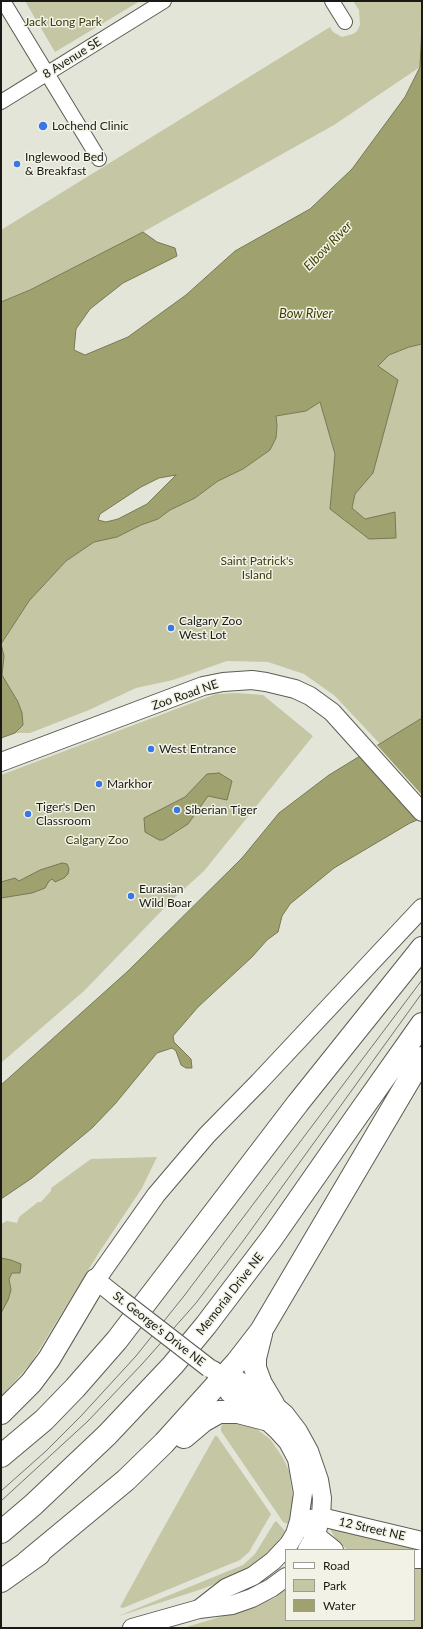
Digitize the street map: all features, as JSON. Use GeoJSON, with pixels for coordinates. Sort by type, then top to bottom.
{"type":"FeatureCollection","features":[{"type":"Feature","properties":{"kind":"highway"},"geometry":{"type":"LineString","coordinates":[[1,1456],[49,1415],[76,1388],[117,1340],[293,1109],[422,948]]}},
{"type":"Feature","properties":{"kind":"highway","name":"Memorial Drive NE"},"geometry":{"type":"LineString","coordinates":[[1,1532],[33,1505],[107,1435],[173,1365],[206,1325],[272,1238],[422,1024]]}},
{"type":"Feature","properties":{"kind":"highway"},"geometry":{"type":"LineString","coordinates":[[27,1562],[126,1480],[164,1443],[215,1372],[236,1362],[261,1331],[422,1058]]}},
{"type":"Feature","properties":{"kind":"highway"},"geometry":{"type":"LineString","coordinates":[[1,1413],[31,1383],[49,1359],[96,1280]]}},
{"type":"Feature","properties":{"kind":"highway"},"geometry":{"type":"LineString","coordinates":[[1,1581],[95,1517],[203,1420],[220,1412],[269,1412],[255,1368],[255,1358],[261,1331]]}},
{"type":"Feature","properties":{"kind":"street"},"geometry":{"type":"LineString","coordinates":[[3,1],[99,159]]}},
{"type":"Feature","properties":{"kind":"street","name":"8 Avenue SE"},"geometry":{"type":"LineString","coordinates":[[1,102],[164,1]]}},
{"type":"Feature","properties":{"kind":"street"},"geometry":{"type":"LineString","coordinates":[[332,1],[345,22]]}},
{"type":"Feature","properties":{"kind":"street","name":"Zoo Road NE"},"geometry":{"type":"LineString","coordinates":[[1,762],[203,686],[223,682],[252,680],[295,689],[321,703],[332,712],[422,812]]}},
{"type":"Feature","properties":{"kind":"street"},"geometry":{"type":"LineString","coordinates":[[96,1280],[156,1195],[207,1135],[265,1076],[422,908]]}},
{"type":"Feature","properties":{"kind":"street","name":"St. George's Drive NE"},"geometry":{"type":"LineString","coordinates":[[96,1280],[215,1372],[238,1380],[269,1412],[297,1459],[303,1493],[299,1521],[295,1534],[289,1544],[273,1561],[254,1576],[226,1588],[199,1609]]}},
{"type":"Feature","properties":{"kind":"street","name":"St. George's Drive NE"},"geometry":{"type":"LineString","coordinates":[[269,1412],[285,1414],[298,1431],[309,1451],[319,1480],[322,1498],[321,1517],[316,1534],[308,1549]]}},
{"type":"Feature","properties":{"kind":"street"},"geometry":{"type":"LineString","coordinates":[[299,1521],[321,1517]]}},
{"type":"Feature","properties":{"kind":"street","name":"12 Street NE"},"geometry":{"type":"LineString","coordinates":[[321,1517],[422,1541]]}},
{"type":"Feature","properties":{"kind":"street"},"geometry":{"type":"LineString","coordinates":[[299,1521],[333,1549]]}},
{"type":"Feature","properties":{"kind":"street","name":"St. George's Drive NE"},"geometry":{"type":"LineString","coordinates":[[132,1628],[199,1609],[232,1605],[252,1598],[271,1588],[285,1578]]}},
{"type":"Feature","properties":{"kind":"green space","name":"Jack Long Park"},"geometry":{"type":"Polygon","coordinates":[[[25,1],[140,1],[55,52],[25,1]]]}},
{"type":"Feature","properties":{"kind":"green space"},"geometry":{"type":"Polygon","coordinates":[[[353,1],[422,1],[420,67],[334,125],[143,232],[30,290],[1,302],[1,230],[330,27],[333,32],[342,37],[353,34],[357,31],[360,25],[359,10],[353,1]]]}},
{"type":"Feature","properties":{"kind":"green space","name":"Saint Patrick's Island"},"geometry":{"type":"Polygon","coordinates":[[[422,344],[422,718],[380,744],[335,696],[304,674],[268,662],[227,661],[173,680],[136,688],[89,710],[30,733],[15,733],[23,725],[18,702],[2,675],[4,656],[1,644],[29,601],[66,561],[94,542],[117,537],[141,525],[158,519],[170,510],[195,498],[218,481],[243,469],[270,450],[276,438],[277,426],[275,416],[306,411],[320,402],[335,454],[330,509],[369,539],[365,519],[352,508],[355,494],[373,473],[378,366],[389,355],[409,347],[422,344]]]}},
{"type":"Feature","properties":{"kind":"green space","name":"Calgary Zoo"},"geometry":{"type":"Polygon","coordinates":[[[237,693],[263,695],[313,736],[204,871],[174,898],[84,991],[1,1063],[1,775],[216,694],[237,693]]]}},
{"type":"Feature","properties":{"kind":"green space"},"geometry":{"type":"Polygon","coordinates":[[[157,1157],[142,1188],[100,1251],[31,1363],[1,1397],[1,1224],[7,1221],[17,1223],[19,1217],[38,1202],[41,1202],[51,1191],[51,1188],[91,1159],[157,1157]]]}},
{"type":"Feature","properties":{"kind":"green space"},"geometry":{"type":"Polygon","coordinates":[[[226,1419],[254,1427],[270,1439],[283,1458],[289,1471],[293,1499],[288,1524],[283,1522],[221,1431],[221,1427],[226,1419]]]}},
{"type":"Feature","properties":{"kind":"green space"},"geometry":{"type":"Polygon","coordinates":[[[215,1436],[217,1436],[271,1514],[249,1552],[240,1560],[123,1608],[120,1607],[159,1536],[215,1436]]]}},
{"type":"Feature","properties":{"kind":"green space"},"geometry":{"type":"Polygon","coordinates":[[[276,1521],[285,1531],[274,1549],[250,1569],[202,1589],[116,1617],[243,1565],[255,1554],[276,1521]]]}},
{"type":"Feature","properties":{"kind":"green space"},"geometry":{"type":"Polygon","coordinates":[[[332,1526],[422,1547],[422,1552],[415,1549],[347,1549],[342,1546],[335,1538],[330,1529],[332,1526]]]}},
{"type":"Feature","properties":{"kind":"green space"},"geometry":{"type":"Polygon","coordinates":[[[422,1568],[422,1628],[183,1628],[240,1611],[275,1598],[285,1588],[285,1621],[415,1621],[415,1569],[422,1568]]]}},
{"type":"Feature","properties":{"kind":"water","name":"Bow River"},"geometry":{"type":"Polygon","coordinates":[[[422,24],[422,344],[409,347],[389,355],[378,366],[398,380],[373,473],[355,494],[352,508],[365,519],[395,512],[396,538],[369,539],[330,509],[335,454],[320,402],[306,411],[276,416],[276,438],[270,450],[243,469],[218,481],[195,498],[170,510],[158,519],[141,525],[117,537],[94,542],[66,561],[29,601],[1,644],[1,302],[30,290],[143,232],[157,242],[175,248],[177,256],[123,283],[90,309],[76,329],[74,350],[85,355],[128,337],[186,295],[235,251],[310,209],[352,169],[405,97],[420,67],[422,24]],[[176,475],[159,478],[141,487],[100,514],[98,520],[106,522],[118,519],[147,504],[176,475]]]}},
{"type":"Feature","properties":{"kind":"water"},"geometry":{"type":"Polygon","coordinates":[[[1,644],[4,656],[2,675],[18,702],[22,713],[23,725],[15,733],[1,738],[1,644]]]}},
{"type":"Feature","properties":{"kind":"water"},"geometry":{"type":"Polygon","coordinates":[[[422,718],[422,818],[410,823],[334,868],[290,904],[282,916],[278,932],[267,940],[252,957],[198,1007],[173,1036],[174,1042],[191,1059],[192,1068],[186,1068],[181,1065],[176,1051],[172,1048],[157,1053],[115,1104],[92,1128],[32,1178],[1,1199],[1,1085],[128,971],[242,858],[279,813],[329,775],[422,718]]]}},
{"type":"Feature","properties":{"kind":"water"},"geometry":{"type":"Polygon","coordinates":[[[219,773],[232,781],[227,800],[208,796],[188,824],[163,840],[159,840],[145,832],[144,818],[185,797],[207,774],[219,773]]]}},
{"type":"Feature","properties":{"kind":"water"},"geometry":{"type":"Polygon","coordinates":[[[62,863],[67,864],[69,869],[68,874],[64,878],[55,882],[52,879],[45,888],[32,893],[1,898],[1,882],[15,878],[19,881],[40,870],[62,863]]]}},
{"type":"Feature","properties":{"kind":"water"},"geometry":{"type":"Polygon","coordinates":[[[1,1258],[21,1264],[20,1273],[12,1273],[9,1279],[11,1290],[8,1300],[1,1313],[1,1258]]]}},
{"type":"Feature","properties":{"kind":"pier"},"geometry":{"type":"Polygon","coordinates":[[[376,744],[422,795],[422,820],[418,822],[358,755],[376,744]]]}},
{"type":"Feature","properties":{"kind":"tram line"},"geometry":{"type":"LineString","coordinates":[[1,1491],[46,1451],[81,1416],[136,1356],[184,1296],[422,980]]}},
{"type":"Feature","properties":{"kind":"tram line"},"geometry":{"type":"LineString","coordinates":[[1,1501],[88,1421],[143,1363],[196,1303],[243,1241],[422,993]]}},
{"type":"Feature","properties":{"kind":"place","name":"Lochend Clinic"},"geometry":{"type":"Point","coordinates":[43,126]}},
{"type":"Feature","properties":{"kind":"place","name":"Inglewood Bed & Breakfast"},"geometry":{"type":"Point","coordinates":[17,164]}},
{"type":"Feature","properties":{"kind":"place","name":"Calgary Zoo West Lot"},"geometry":{"type":"Point","coordinates":[171,628]}},
{"type":"Feature","properties":{"kind":"place","name":"West Entrance"},"geometry":{"type":"Point","coordinates":[151,749]}},
{"type":"Feature","properties":{"kind":"place","name":"Markhor"},"geometry":{"type":"Point","coordinates":[99,784]}},
{"type":"Feature","properties":{"kind":"place","name":"Siberian Tiger"},"geometry":{"type":"Point","coordinates":[177,810]}},
{"type":"Feature","properties":{"kind":"place","name":"Tiger's Den Classroom"},"geometry":{"type":"Point","coordinates":[28,814]}},
{"type":"Feature","properties":{"kind":"place","name":"Eurasian Wild Boar"},"geometry":{"type":"Point","coordinates":[131,896]}},
{"type":"Feature","properties":{"kind":"water label","name":"Elbow River"},"geometry":{"type":"Point","coordinates":[328,246]}}]}
